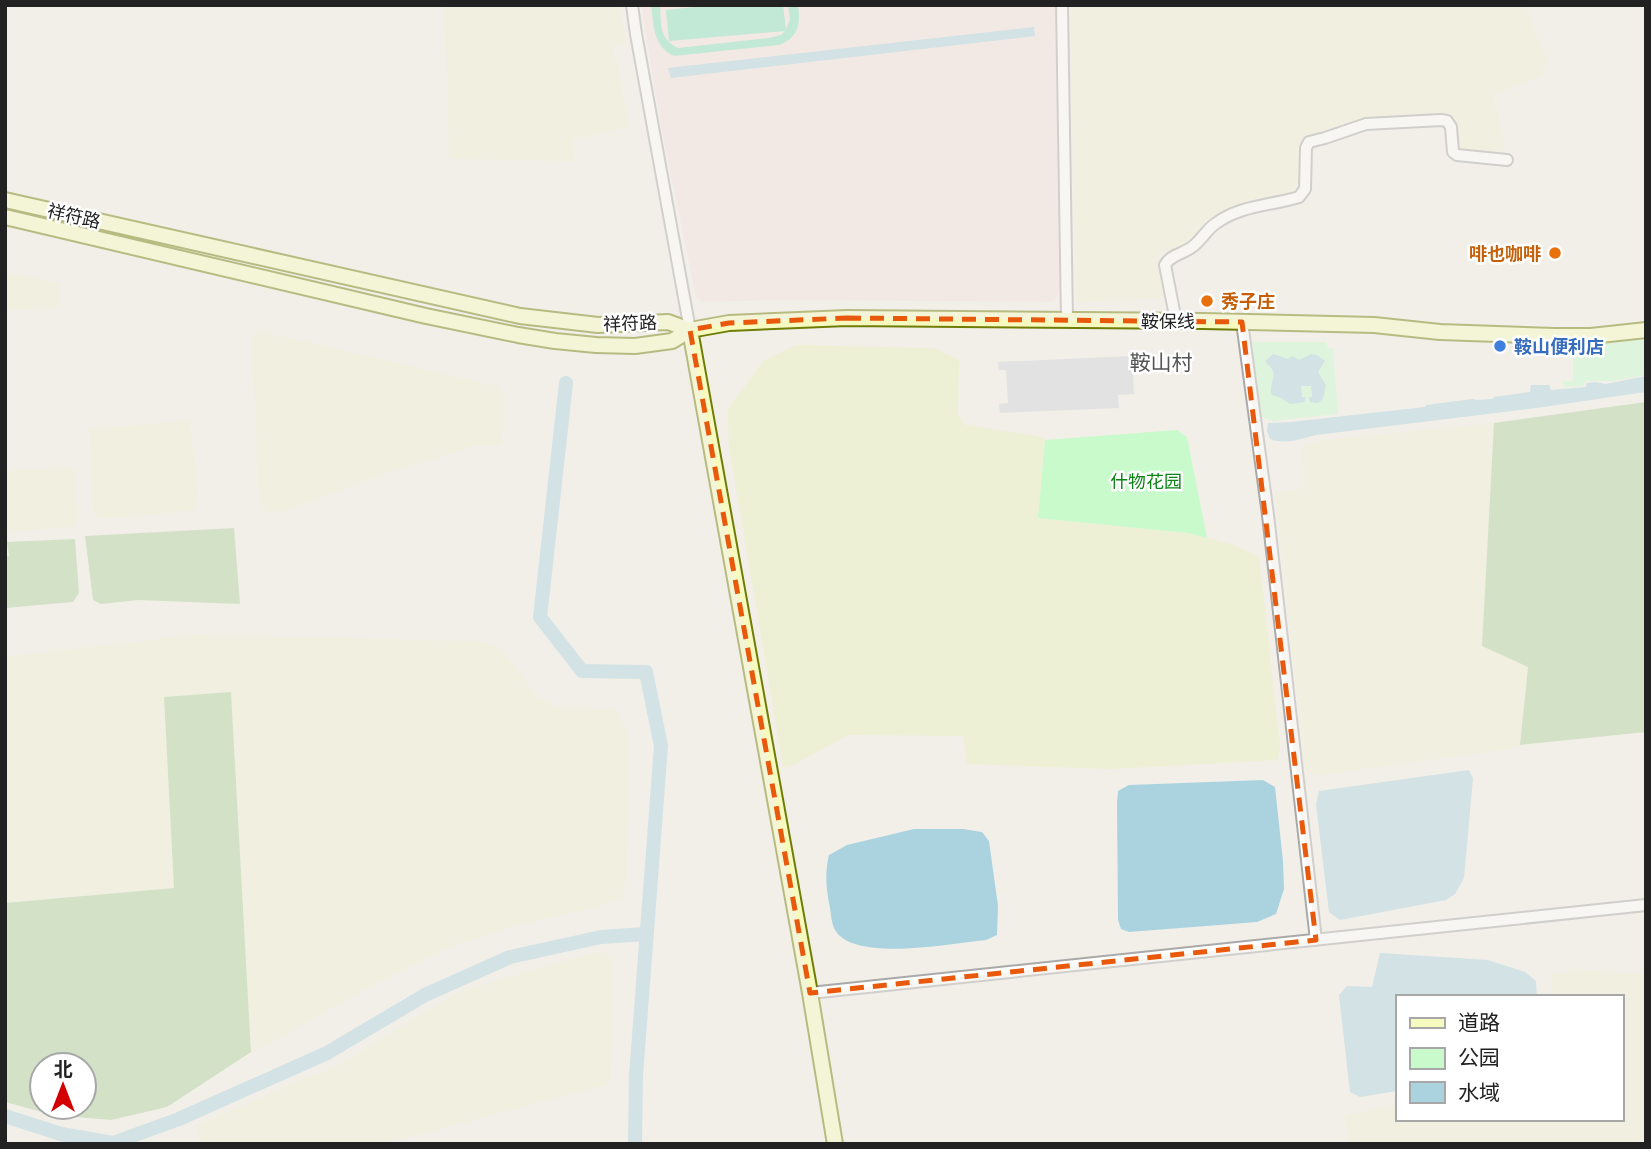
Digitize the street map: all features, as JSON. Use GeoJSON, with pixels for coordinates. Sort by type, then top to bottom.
{"type":"FeatureCollection","features":[{"type":"Feature","properties":{"kind":"main road","name":"祥符路"},"geometry":{"type":"LineString","coordinates":[[5,200],[520,316],[598,325],[668,322],[690,330]]}},
{"type":"Feature","properties":{"kind":"main road","name":"祥符路"},"geometry":{"type":"LineString","coordinates":[[5,218],[342,298],[531,337],[596,345],[635,346],[672,341],[690,330]]}},
{"type":"Feature","properties":{"kind":"main road","name":"鞍保线"},"geometry":{"type":"LineString","coordinates":[[690,330],[729,323],[848,318],[1374,325],[1440,332],[1555,336],[1591,336],[1646,330]]}},
{"type":"Feature","properties":{"kind":"main road"},"geometry":{"type":"LineString","coordinates":[[690,330],[835,1144]]}},
{"type":"Feature","properties":{"kind":"street"},"geometry":{"type":"LineString","coordinates":[[632,5],[690,330]]}},
{"type":"Feature","properties":{"kind":"street"},"geometry":{"type":"LineString","coordinates":[[1062,5],[1067,320]]}},
{"type":"Feature","properties":{"kind":"street"},"geometry":{"type":"LineString","coordinates":[[1176,321],[1165,265],[1168,260],[1195,245],[1204,233],[1227,216],[1299,197],[1305,189],[1306,148],[1310,142],[1366,124],[1441,120],[1447,121],[1451,127],[1453,152],[1457,155],[1507,160]]}},
{"type":"Feature","properties":{"kind":"street"},"geometry":{"type":"LineString","coordinates":[[1242,322],[1268,515],[1316,940]]}},
{"type":"Feature","properties":{"kind":"street"},"geometry":{"type":"LineString","coordinates":[[810,993],[1646,905]]}},
{"type":"Feature","properties":{"kind":"highlighted area"},"geometry":{"type":"Polygon","coordinates":[[[847,318],[1242,322],[1316,940],[810,993],[690,330],[729,323],[847,318]]]}},
{"type":"Feature","properties":{"kind":"shaded area"},"geometry":{"type":"Polygon","coordinates":[[[641,5],[1055,5],[1060,292],[1055,300],[702,302],[696,297],[662,132],[641,5]]]}},
{"type":"Feature","properties":{"kind":"shaded area"},"geometry":{"type":"Polygon","coordinates":[[[1132,356],[1134,394],[1118,395],[1119,408],[1000,413],[999,404],[1008,403],[1006,370],[999,370],[998,362],[1132,356]]]}},
{"type":"Feature","properties":{"kind":"green space"},"geometry":{"type":"Polygon","coordinates":[[[445,5],[619,5],[626,43],[613,46],[629,127],[571,139],[575,161],[449,159],[445,5]]]}},
{"type":"Feature","properties":{"kind":"green space"},"geometry":{"type":"Polygon","coordinates":[[[651,5],[660,5],[664,35],[667,40],[678,48],[769,38],[785,31],[669,41],[666,10],[713,5],[783,5],[786,30],[790,19],[788,5],[798,5],[799,18],[797,30],[779,45],[674,56],[658,41],[651,5]]]}},
{"type":"Feature","properties":{"kind":"green space"},"geometry":{"type":"Polygon","coordinates":[[[1070,5],[1527,5],[1533,29],[1549,59],[1541,76],[1493,95],[1506,156],[1459,151],[1450,119],[1439,115],[1359,119],[1303,137],[1302,180],[1291,193],[1223,211],[1192,242],[1159,253],[1158,266],[1164,297],[1076,303],[1070,5]]]}},
{"type":"Feature","properties":{"kind":"green space"},"geometry":{"type":"Polygon","coordinates":[[[5,273],[60,283],[60,307],[5,310],[5,273]]]}},
{"type":"Feature","properties":{"kind":"green space"},"geometry":{"type":"Polygon","coordinates":[[[259,331],[497,386],[505,398],[501,445],[474,446],[381,475],[285,511],[266,513],[259,499],[252,335],[259,331]]]}},
{"type":"Feature","properties":{"kind":"green space"},"geometry":{"type":"Polygon","coordinates":[[[1646,335],[1646,375],[1613,381],[1585,381],[1584,386],[1564,387],[1563,381],[1573,381],[1573,341],[1646,335]]]}},
{"type":"Feature","properties":{"kind":"green space"},"geometry":{"type":"Polygon","coordinates":[[[1252,342],[1326,342],[1328,348],[1333,348],[1338,414],[1271,421],[1260,416],[1252,342]]]}},
{"type":"Feature","properties":{"kind":"green space"},"geometry":{"type":"Polygon","coordinates":[[[796,345],[934,348],[959,360],[958,416],[966,425],[1038,436],[1045,440],[1038,518],[1188,533],[1235,545],[1259,557],[1280,746],[1278,760],[1111,769],[967,764],[963,736],[848,735],[794,765],[783,767],[729,447],[728,409],[763,361],[796,345]]]}},
{"type":"Feature","properties":{"kind":"green space"},"geometry":{"type":"Polygon","coordinates":[[[1646,402],[1646,732],[1520,745],[1528,667],[1482,646],[1494,423],[1646,402]]]}},
{"type":"Feature","properties":{"kind":"green space"},"geometry":{"type":"Polygon","coordinates":[[[189,420],[198,493],[196,510],[102,519],[94,514],[90,430],[189,420]]]}},
{"type":"Feature","properties":{"kind":"green space"},"geometry":{"type":"Polygon","coordinates":[[[1494,423],[1482,646],[1528,666],[1520,745],[1508,749],[1314,776],[1305,769],[1275,492],[1304,488],[1302,449],[1320,440],[1494,423]]]}},
{"type":"Feature","properties":{"kind":"green space","name":"什物花园"},"geometry":{"type":"Polygon","coordinates":[[[1177,430],[1187,437],[1207,538],[1188,533],[1038,518],[1045,440],[1177,430]]]}},
{"type":"Feature","properties":{"kind":"green space"},"geometry":{"type":"Polygon","coordinates":[[[74,467],[77,519],[74,527],[5,532],[5,471],[74,467]]]}},
{"type":"Feature","properties":{"kind":"green space"},"geometry":{"type":"Polygon","coordinates":[[[234,528],[240,604],[138,600],[101,604],[93,600],[85,536],[234,528]]]}},
{"type":"Feature","properties":{"kind":"green space"},"geometry":{"type":"Polygon","coordinates":[[[75,539],[79,593],[73,602],[5,608],[5,557],[9,556],[7,542],[75,539]]]}},
{"type":"Feature","properties":{"kind":"green space"},"geometry":{"type":"Polygon","coordinates":[[[194,635],[478,641],[502,650],[536,695],[554,707],[614,710],[628,733],[626,882],[620,899],[518,925],[446,948],[251,1052],[231,692],[164,697],[174,888],[5,903],[5,657],[194,635]]]}},
{"type":"Feature","properties":{"kind":"green space"},"geometry":{"type":"Polygon","coordinates":[[[231,692],[251,1052],[167,1107],[111,1120],[98,1119],[98,1051],[28,1051],[28,1108],[5,1102],[5,903],[174,888],[164,697],[231,692]]]}},
{"type":"Feature","properties":{"kind":"green space"},"geometry":{"type":"Polygon","coordinates":[[[603,951],[613,959],[610,1084],[382,1144],[201,1144],[197,1125],[343,1063],[458,992],[603,951]]]}},
{"type":"Feature","properties":{"kind":"green space"},"geometry":{"type":"Polygon","coordinates":[[[1585,970],[1646,975],[1646,1144],[1348,1144],[1346,1115],[1396,1106],[1396,1121],[1623,1121],[1623,995],[1552,995],[1552,974],[1585,970]]]}},
{"type":"Feature","properties":{"kind":"water"},"geometry":{"type":"Polygon","coordinates":[[[1034,27],[1035,36],[671,78],[668,68],[1034,27]]]}},
{"type":"Feature","properties":{"kind":"water"},"geometry":{"type":"Polygon","coordinates":[[[1273,354],[1288,359],[1292,356],[1299,360],[1311,354],[1325,361],[1318,372],[1326,385],[1323,399],[1318,403],[1310,402],[1311,386],[1301,386],[1305,402],[1290,404],[1272,395],[1273,372],[1265,361],[1273,354]]]}},
{"type":"Feature","properties":{"kind":"water"},"geometry":{"type":"Polygon","coordinates":[[[1646,376],[1646,392],[1529,409],[1316,435],[1299,440],[1276,441],[1270,439],[1267,431],[1268,423],[1492,399],[1530,392],[1531,385],[1549,385],[1551,390],[1586,387],[1587,383],[1606,384],[1646,376]]]}},
{"type":"Feature","properties":{"kind":"water"},"geometry":{"type":"Polygon","coordinates":[[[1469,770],[1473,778],[1464,878],[1455,894],[1446,900],[1340,920],[1329,912],[1316,804],[1319,791],[1469,770]]]}},
{"type":"Feature","properties":{"kind":"water"},"geometry":{"type":"Polygon","coordinates":[[[1263,780],[1275,787],[1283,861],[1284,889],[1276,914],[1257,922],[1129,932],[1121,929],[1118,920],[1118,791],[1129,785],[1263,780]]]}},
{"type":"Feature","properties":{"kind":"water"},"geometry":{"type":"Polygon","coordinates":[[[914,829],[963,829],[982,832],[989,841],[998,906],[997,935],[986,940],[951,944],[882,948],[862,946],[846,940],[835,930],[827,885],[829,855],[847,845],[914,829]]]}},
{"type":"Feature","properties":{"kind":"water"},"geometry":{"type":"Polygon","coordinates":[[[1380,953],[1488,960],[1525,972],[1536,981],[1537,995],[1396,995],[1396,1091],[1360,1097],[1350,1092],[1339,995],[1347,986],[1372,987],[1380,953]]]}},
{"type":"Feature","properties":{"kind":"waterway"},"geometry":{"type":"LineString","coordinates":[[566,383],[540,617],[582,671],[646,672],[661,746],[636,1076],[635,1144]]}},
{"type":"Feature","properties":{"kind":"waterway"},"geometry":{"type":"LineString","coordinates":[[5,1116],[61,1134],[113,1143],[179,1119],[327,1053],[425,995],[510,957],[601,937],[646,934]]}},
{"type":"Feature","properties":{"kind":"place","name":"啡也咖啡"},"geometry":{"type":"Point","coordinates":[1555,253]}},
{"type":"Feature","properties":{"kind":"place","name":"秀子庄"},"geometry":{"type":"Point","coordinates":[1207,301]}},
{"type":"Feature","properties":{"kind":"place","name":"鞍山便利店"},"geometry":{"type":"Point","coordinates":[1500,346]}},
{"type":"Feature","properties":{"kind":"district","name":"鞍山村"},"geometry":{"type":"Point","coordinates":[1161,362]}}]}
